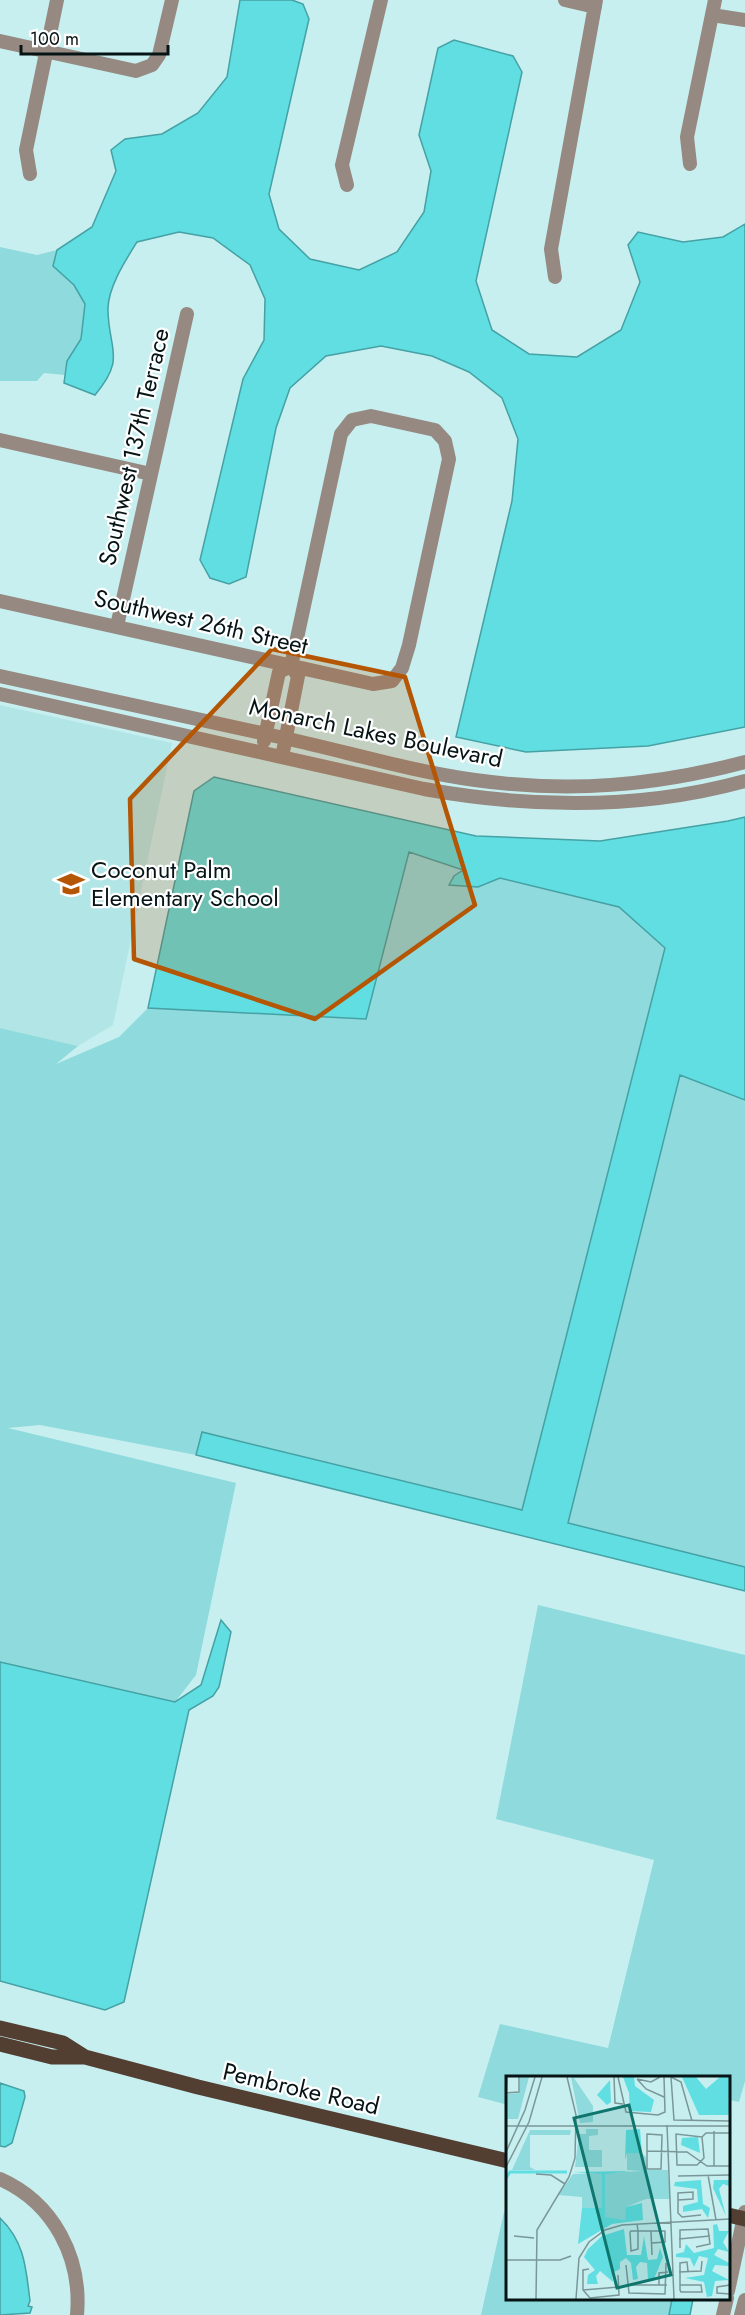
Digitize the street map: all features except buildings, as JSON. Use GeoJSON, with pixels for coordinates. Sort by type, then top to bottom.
{"type":"FeatureCollection","features":[{"type":"Feature","properties":{"kind":"main road","name":"Pembroke Road"},"geometry":{"type":"LineString","coordinates":[[0,2028],[63,2043],[86,2056],[198,2087],[506,2161]]}},
{"type":"Feature","properties":{"kind":"main road","name":"Pembroke Road"},"geometry":{"type":"LineString","coordinates":[[0,2044],[52,2057],[86,2056]]}},
{"type":"Feature","properties":{"kind":"street"},"geometry":{"type":"LineString","coordinates":[[30,174],[26,150],[57,0]]}},
{"type":"Feature","properties":{"kind":"street"},"geometry":{"type":"LineString","coordinates":[[0,41],[136,71],[152,65],[159,55],[172,0]]}},
{"type":"Feature","properties":{"kind":"street"},"geometry":{"type":"LineString","coordinates":[[347,185],[342,165],[381,0]]}},
{"type":"Feature","properties":{"kind":"street"},"geometry":{"type":"LineString","coordinates":[[555,277],[551,249],[596,4],[565,0]]}},
{"type":"Feature","properties":{"kind":"street"},"geometry":{"type":"LineString","coordinates":[[690,164],[687,137],[715,0]]}},
{"type":"Feature","properties":{"kind":"street"},"geometry":{"type":"LineString","coordinates":[[712,15],[745,20]]}},
{"type":"Feature","properties":{"kind":"street","name":"Southwest 137th Terrace"},"geometry":{"type":"LineString","coordinates":[[117,626],[188,314]]}},
{"type":"Feature","properties":{"kind":"street","name":"Southwest 26th Street"},"geometry":{"type":"LineString","coordinates":[[0,601],[117,626],[291,666],[373,684],[392,681],[402,668],[410,645],[449,459],[446,441],[435,430],[371,416],[352,420],[341,434],[291,666]]}},
{"type":"Feature","properties":{"kind":"street"},"geometry":{"type":"LineString","coordinates":[[0,440],[151,474]]}},
{"type":"Feature","properties":{"kind":"street"},"geometry":{"type":"LineString","coordinates":[[262,753],[279,672],[291,666],[298,676],[282,757]]}},
{"type":"Feature","properties":{"kind":"street","name":"Monarch Lakes Boulevard"},"geometry":{"type":"LineString","coordinates":[[0,676],[285,738],[408,768],[499,783],[557,787],[636,784],[702,773],[745,762]]}},
{"type":"Feature","properties":{"kind":"street"},"geometry":{"type":"LineString","coordinates":[[276,685],[295,690]]}},
{"type":"Feature","properties":{"kind":"street","name":"Monarch Lakes Boulevard"},"geometry":{"type":"LineString","coordinates":[[0,694],[472,798],[558,804],[651,799],[708,791],[745,781]]}},
{"type":"Feature","properties":{"kind":"street"},"geometry":{"type":"LineString","coordinates":[[384,780],[408,778],[493,792],[497,792],[499,783]]}},
{"type":"Feature","properties":{"kind":"street"},"geometry":{"type":"LineString","coordinates":[[0,2179],[14,2185],[34,2199],[53,2221],[67,2247],[77,2284],[77,2315]]}},
{"type":"Feature","properties":{"kind":"street"},"geometry":{"type":"LineString","coordinates":[[730,2283],[740,2216]]}},
{"type":"Feature","properties":{"kind":"street"},"geometry":{"type":"LineString","coordinates":[[723,2315],[727,2300]]}},
{"type":"Feature","properties":{"kind":"street"},"geometry":{"type":"LineString","coordinates":[[741,2315],[745,2300]]}},
{"type":"Feature","properties":{"kind":"highlighted area"},"geometry":{"type":"Polygon","coordinates":[[[272,649],[405,677],[475,905],[315,1019],[134,959],[130,799],[272,649]]]}},
{"type":"Feature","properties":{"kind":"shaded area"},"geometry":{"type":"Polygon","coordinates":[[[240,0],[292,0],[303,4],[309,19],[269,194],[279,229],[310,259],[359,270],[397,252],[424,212],[431,171],[419,135],[438,48],[454,40],[513,56],[522,72],[476,281],[492,330],[529,354],[577,357],[621,330],[640,282],[628,245],[638,232],[683,242],[723,237],[745,224],[745,727],[648,746],[526,752],[456,737],[512,501],[518,439],[502,398],[469,372],[432,356],[381,346],[326,356],[290,388],[276,428],[246,577],[229,584],[210,578],[200,560],[243,379],[264,340],[265,299],[250,265],[213,238],[179,232],[137,242],[118,275],[108,302],[114,354],[110,372],[95,395],[64,383],[67,361],[81,339],[85,304],[74,285],[53,266],[57,250],[92,227],[116,171],[111,150],[125,139],[162,134],[198,113],[227,77],[240,0]]]}},
{"type":"Feature","properties":{"kind":"shaded area"},"geometry":{"type":"Polygon","coordinates":[[[0,247],[37,255],[57,250],[53,266],[74,285],[85,304],[81,339],[67,361],[65,375],[44,373],[37,381],[0,381],[0,247]]]}},
{"type":"Feature","properties":{"kind":"shaded area","name":"Coconut Palm Elementary School"},"geometry":{"type":"Polygon","coordinates":[[[0,705],[172,743],[113,1025],[78,1046],[0,1028],[0,705]]]}},
{"type":"Feature","properties":{"kind":"shaded area"},"geometry":{"type":"Polygon","coordinates":[[[214,777],[476,836],[600,841],[745,817],[745,1100],[680,1075],[568,1523],[745,1567],[745,1591],[196,1455],[202,1432],[522,1510],[665,948],[619,907],[500,878],[478,887],[449,885],[454,876],[463,870],[409,852],[366,1019],[148,1008],[194,791],[214,777]]]}},
{"type":"Feature","properties":{"kind":"shaded area"},"geometry":{"type":"Polygon","coordinates":[[[409,852],[464,871],[454,876],[450,885],[478,887],[500,878],[619,907],[665,948],[522,1510],[202,1432],[196,1455],[40,1425],[8,1428],[236,1483],[196,1675],[175,1702],[0,1662],[0,1028],[78,1046],[56,1064],[119,1037],[148,1008],[366,1019],[409,852]]]}},
{"type":"Feature","properties":{"kind":"shaded area"},"geometry":{"type":"Polygon","coordinates":[[[680,1075],[745,1100],[745,1567],[568,1523],[680,1075]]]}},
{"type":"Feature","properties":{"kind":"shaded area"},"geometry":{"type":"Polygon","coordinates":[[[538,1605],[745,1655],[745,2081],[739,2102],[730,2100],[730,2076],[506,2076],[506,2104],[478,2097],[500,2024],[608,2048],[654,1860],[496,1819],[538,1605]]]}},
{"type":"Feature","properties":{"kind":"shaded area"},"geometry":{"type":"Polygon","coordinates":[[[221,1620],[231,1632],[219,1687],[213,1696],[189,1710],[124,2002],[105,2010],[0,1981],[0,1662],[175,1702],[201,1685],[221,1620]]]}},
{"type":"Feature","properties":{"kind":"shaded area"},"geometry":{"type":"Polygon","coordinates":[[[0,2083],[24,2091],[25,2097],[12,2143],[5,2147],[0,2146],[0,2083]]]}},
{"type":"Feature","properties":{"kind":"shaded area"},"geometry":{"type":"Polygon","coordinates":[[[506,2210],[506,2300],[672,2300],[669,2315],[481,2315],[506,2210]]]}},
{"type":"Feature","properties":{"kind":"shaded area"},"geometry":{"type":"Polygon","coordinates":[[[0,2218],[15,2237],[23,2256],[30,2301],[28,2306],[32,2307],[30,2313],[0,2315],[0,2218]]]}},
{"type":"Feature","properties":{"kind":"shaded area"},"geometry":{"type":"Polygon","coordinates":[[[672,2300],[693,2300],[690,2315],[669,2315],[672,2300]]]}},
{"type":"Feature","properties":{"kind":"place","name":"Coconut Palm Elementary School"},"geometry":{"type":"Point","coordinates":[71,884]}}]}
